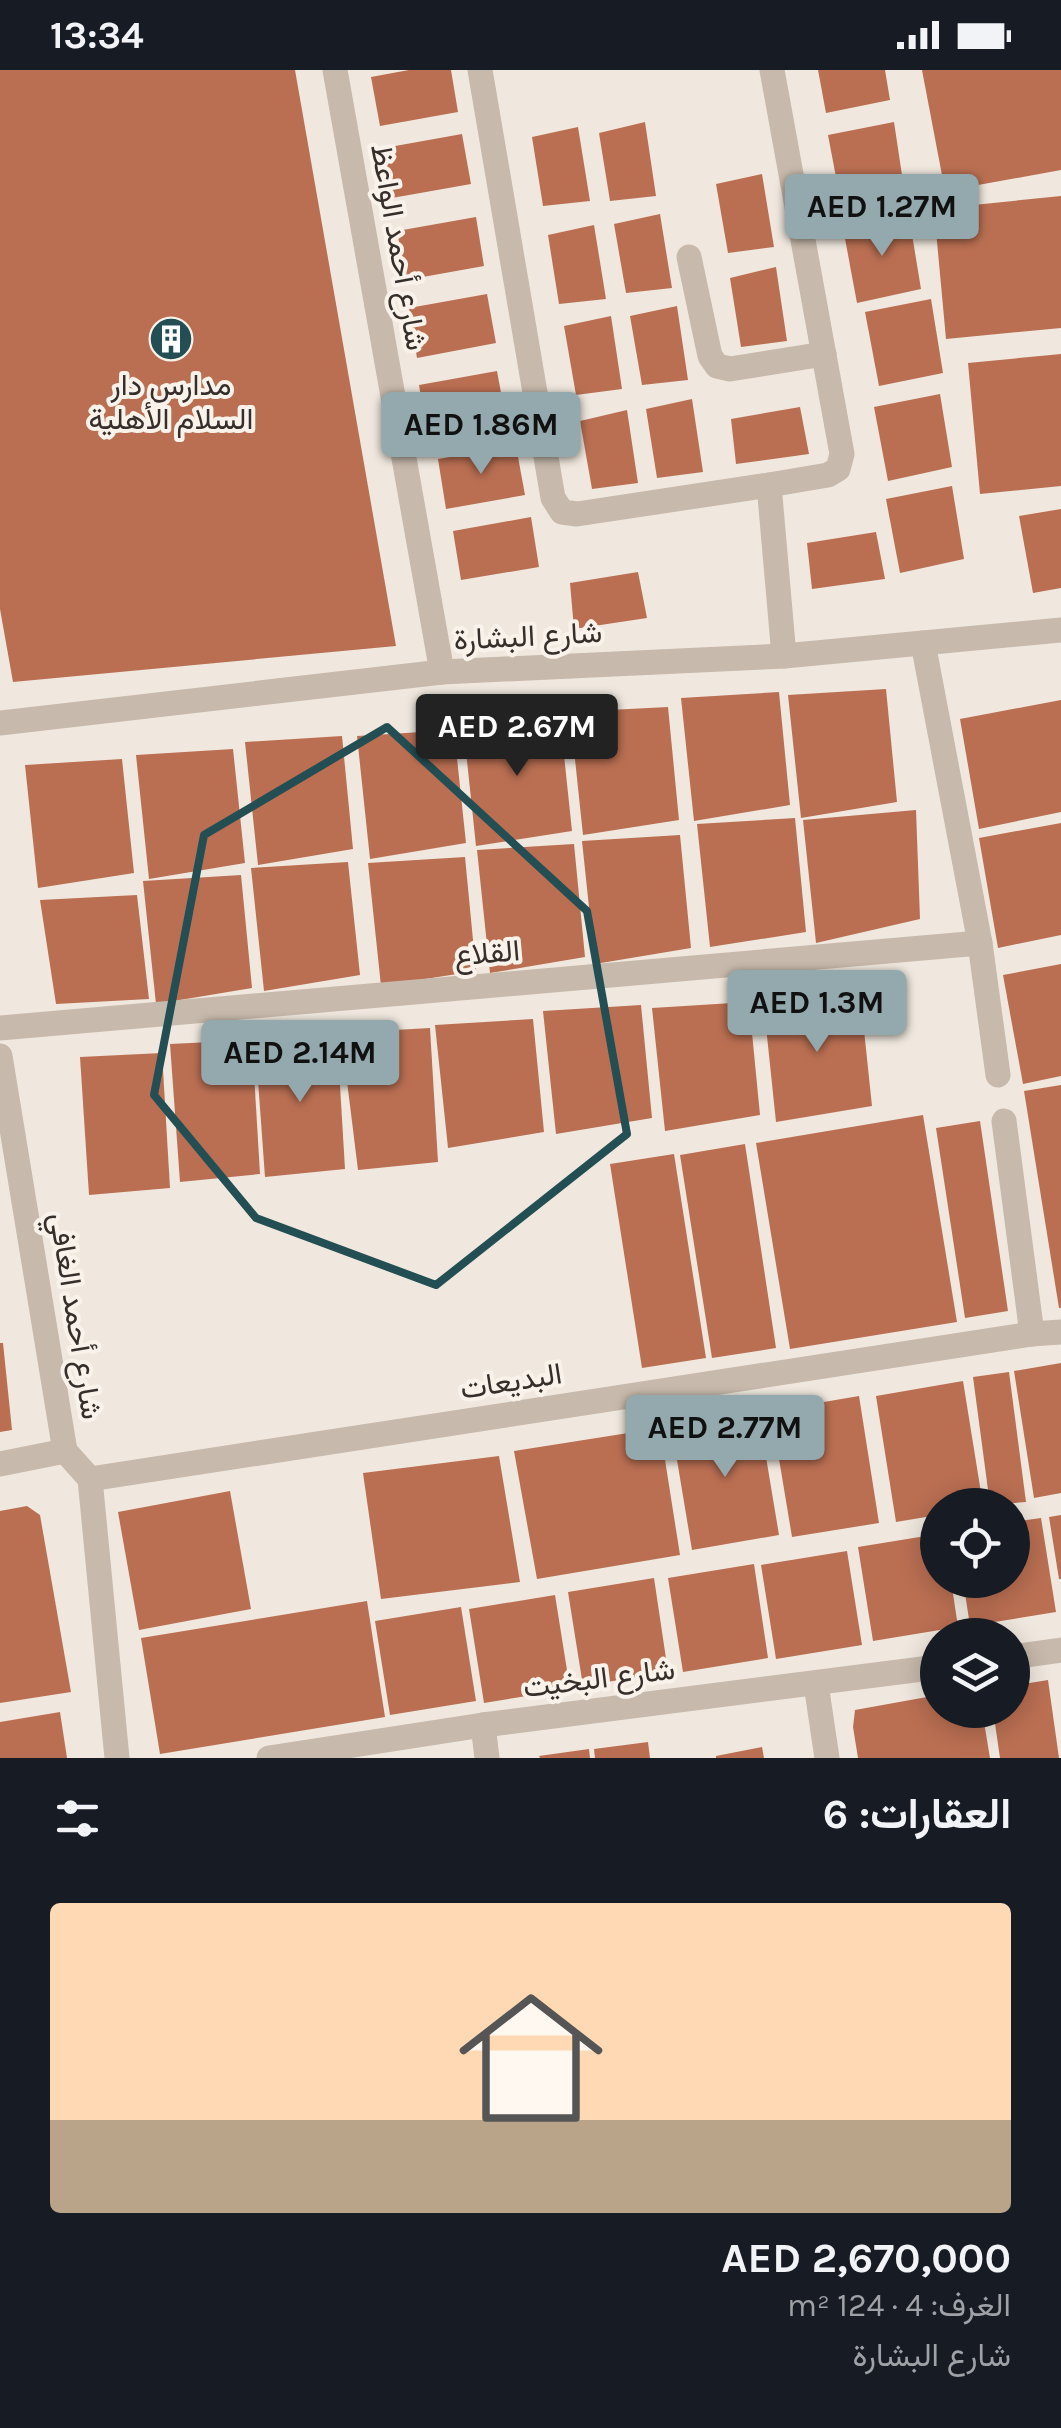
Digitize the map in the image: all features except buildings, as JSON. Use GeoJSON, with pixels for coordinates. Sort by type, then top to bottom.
{"type":"FeatureCollection","features":[{"type":"Feature","properties":{"kind":"street","name":"شارع أحمد الواعظ"},"geometry":{"type":"LineString","coordinates":[[335,70],[442,672]]}},
{"type":"Feature","properties":{"kind":"street"},"geometry":{"type":"LineString","coordinates":[[480,70],[554,498],[562,512],[577,514],[828,475],[838,469],[842,454],[772,70]]}},
{"type":"Feature","properties":{"kind":"street"},"geometry":{"type":"LineString","coordinates":[[689,256],[710,356],[717,366],[730,370],[824,354]]}},
{"type":"Feature","properties":{"kind":"street"},"geometry":{"type":"LineString","coordinates":[[769,485],[784,656]]}},
{"type":"Feature","properties":{"kind":"street","name":"شارع البشارة"},"geometry":{"type":"LineString","coordinates":[[0,723],[442,672],[784,656],[1061,630]]}},
{"type":"Feature","properties":{"kind":"street"},"geometry":{"type":"LineString","coordinates":[[923,643],[980,944],[998,1075]]}},
{"type":"Feature","properties":{"kind":"street","name":"القلاع"},"geometry":{"type":"LineString","coordinates":[[0,1028],[980,944]]}},
{"type":"Feature","properties":{"kind":"street","name":"شارع أحمد الغافي"},"geometry":{"type":"LineString","coordinates":[[0,1056],[65,1450],[90,1479]]}},
{"type":"Feature","properties":{"kind":"street"},"geometry":{"type":"LineString","coordinates":[[1004,1121],[1032,1334]]}},
{"type":"Feature","properties":{"kind":"street","name":"البديعات"},"geometry":{"type":"LineString","coordinates":[[90,1479],[1061,1332]]}},
{"type":"Feature","properties":{"kind":"street"},"geometry":{"type":"LineString","coordinates":[[0,1464],[65,1450]]}},
{"type":"Feature","properties":{"kind":"street"},"geometry":{"type":"LineString","coordinates":[[90,1479],[118,1758]]}},
{"type":"Feature","properties":{"kind":"street"},"geometry":{"type":"LineString","coordinates":[[1030,1654],[1061,1650]]}},
{"type":"Feature","properties":{"kind":"street","name":"شارع البخيت"},"geometry":{"type":"LineString","coordinates":[[268,1758],[920,1670]]}},
{"type":"Feature","properties":{"kind":"street"},"geometry":{"type":"LineString","coordinates":[[816,1684],[827,1758]]}},
{"type":"Feature","properties":{"kind":"street"},"geometry":{"type":"LineString","coordinates":[[483,1726],[488,1758]]}},
{"type":"Feature","properties":{"kind":"highlighted area"},"geometry":{"type":"Polygon","coordinates":[[[387,727],[587,911],[627,1134],[436,1285],[256,1218],[154,1095],[204,835],[387,727]]]}},
{"type":"Feature","properties":{"kind":"place","name":"مدارس دار السلام الأهلية"},"geometry":{"type":"Point","coordinates":[171,339]}}]}
